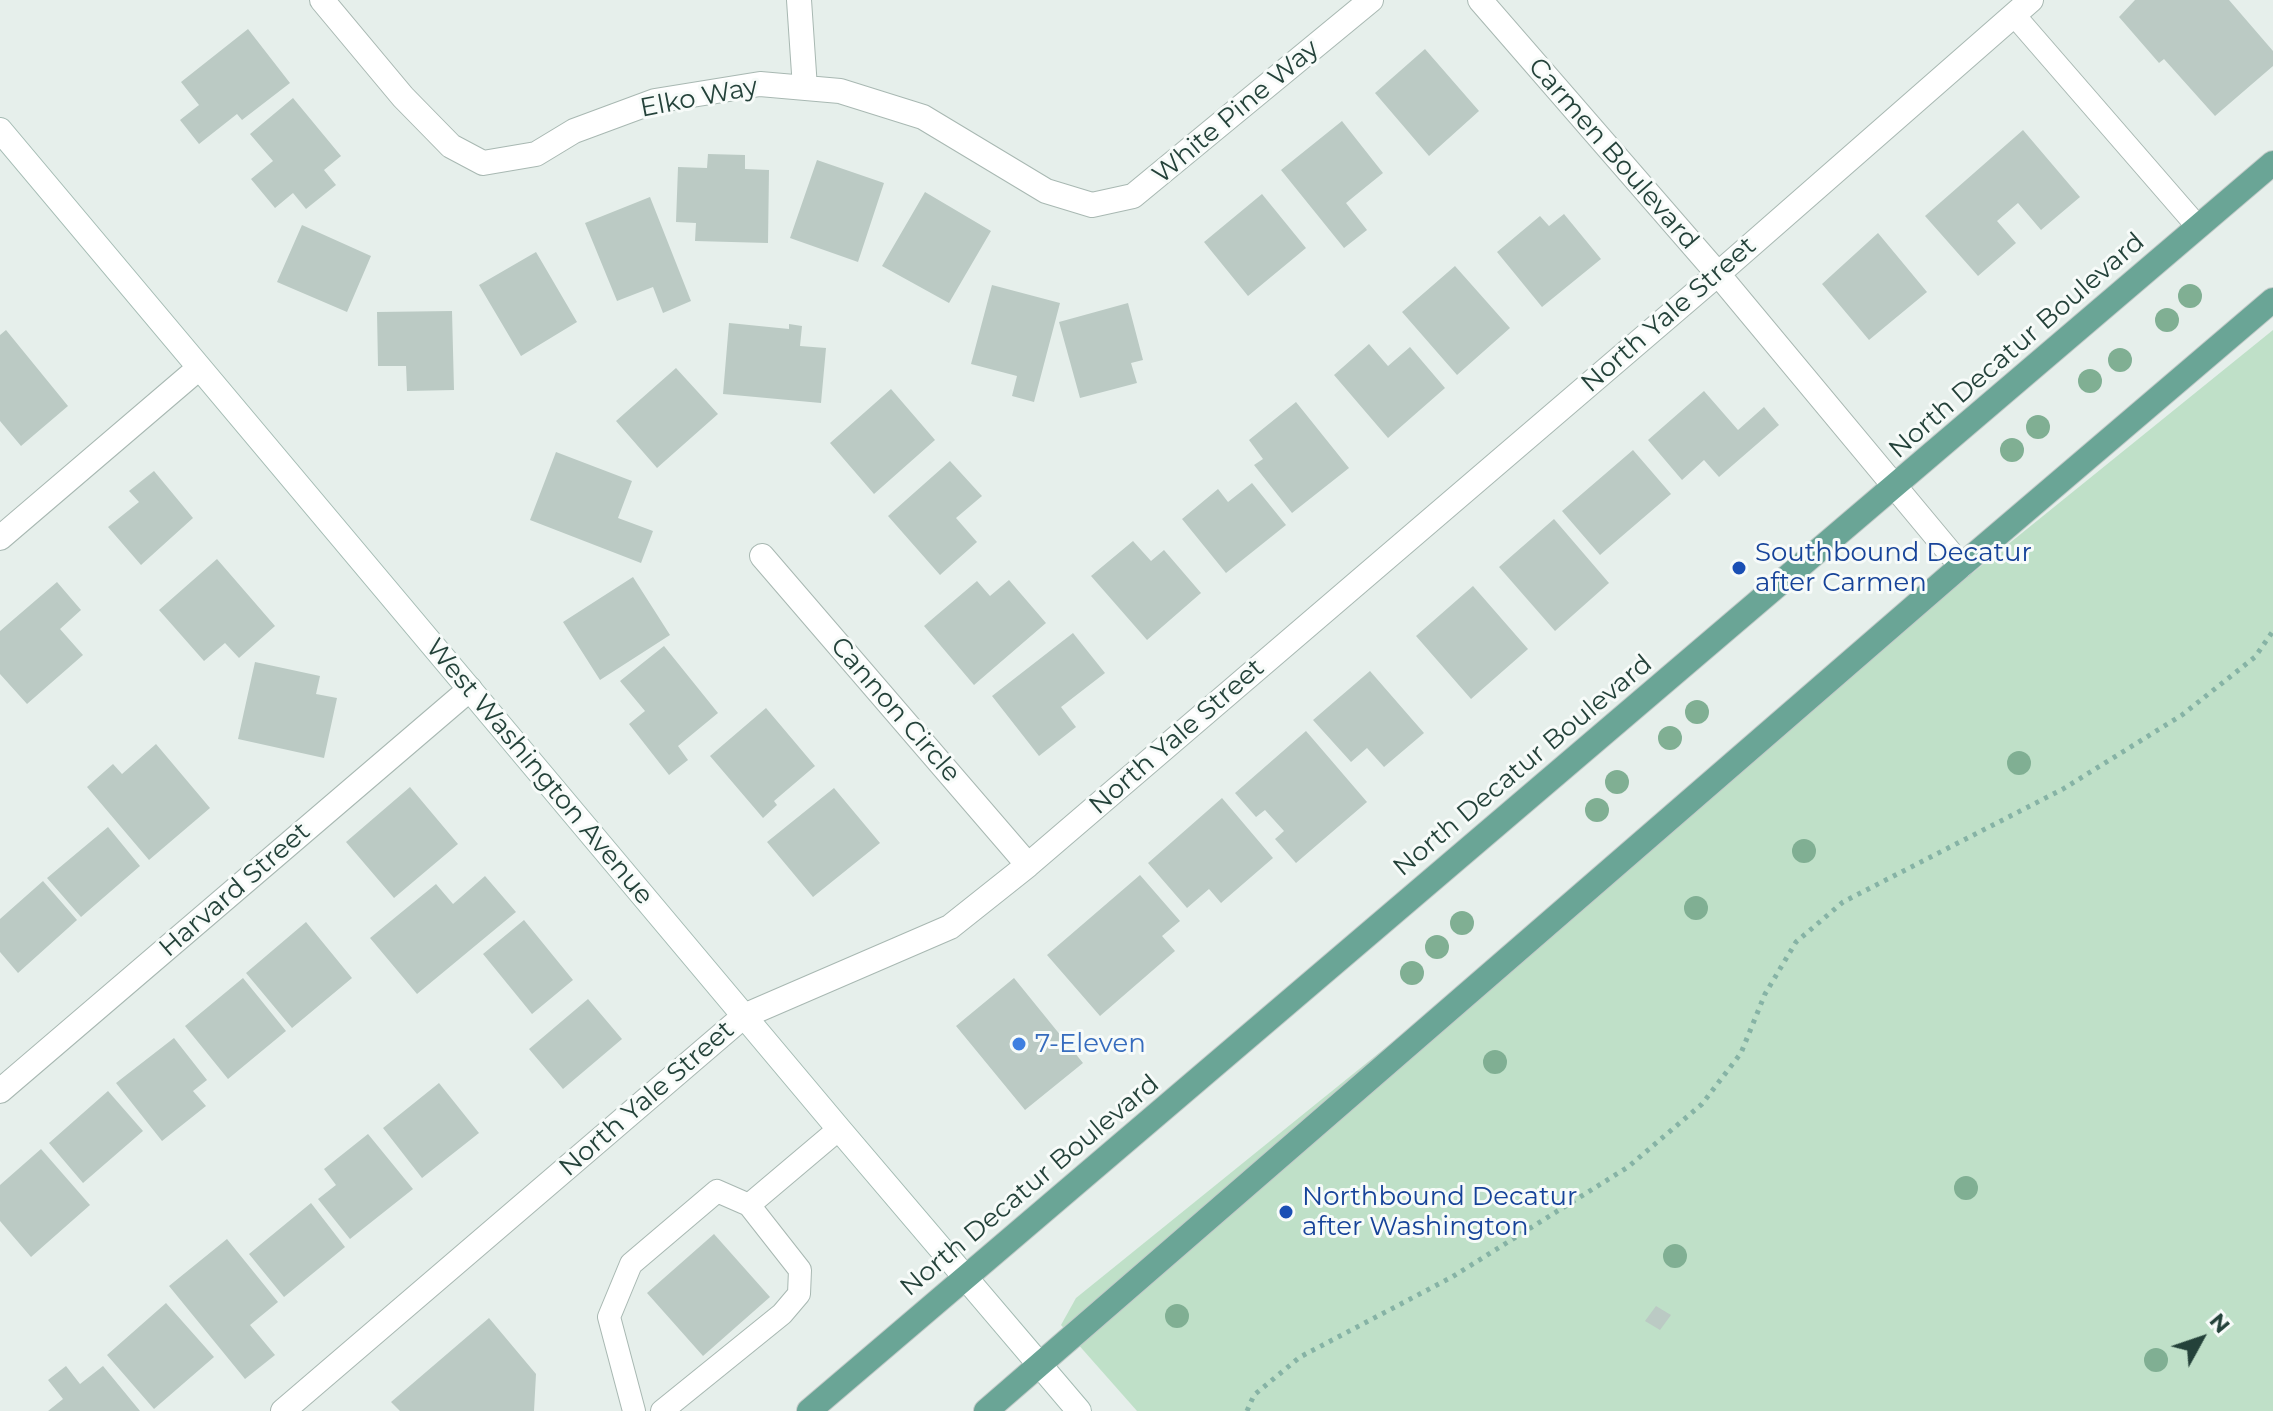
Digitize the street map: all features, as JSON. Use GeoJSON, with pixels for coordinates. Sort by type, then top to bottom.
{"type":"FeatureCollection","features":[{"type":"Feature","properties":{"kind":"main road","name":"North Decatur Boulevard"},"geometry":{"type":"LineString","coordinates":[[809,1411],[2273,163]]}},
{"type":"Feature","properties":{"kind":"main road"},"geometry":{"type":"LineString","coordinates":[[986,1411],[1961,566],[2273,300]]}},
{"type":"Feature","properties":{"kind":"street","name":"Elko Way"},"geometry":{"type":"LineString","coordinates":[[322,0],[403,97],[451,146],[483,163],[536,154],[574,131],[655,101],[760,84],[840,91],[923,117],[1046,191],[1092,205]]}},
{"type":"Feature","properties":{"kind":"street"},"geometry":{"type":"LineString","coordinates":[[799,0],[805,88]]}},
{"type":"Feature","properties":{"kind":"street","name":"White Pine Way"},"geometry":{"type":"LineString","coordinates":[[1092,205],[1133,196],[1371,0]]}},
{"type":"Feature","properties":{"kind":"street","name":"Carmen Boulevard"},"geometry":{"type":"LineString","coordinates":[[1480,0],[1718,274],[1961,566]]}},
{"type":"Feature","properties":{"kind":"street","name":"North Yale Street"},"geometry":{"type":"LineString","coordinates":[[283,1411],[744,1016],[950,927],[1028,865],[1718,274],[2022,7]]}},
{"type":"Feature","properties":{"kind":"street","name":"West Washington Avenue"},"geometry":{"type":"LineString","coordinates":[[0,130],[1079,1411]]}},
{"type":"Feature","properties":{"kind":"street"},"geometry":{"type":"LineString","coordinates":[[0,538],[199,368]]}},
{"type":"Feature","properties":{"kind":"street","name":"Cannon Circle"},"geometry":{"type":"LineString","coordinates":[[762,556],[1028,865]]}},
{"type":"Feature","properties":{"kind":"street","name":"Harvard Street"},"geometry":{"type":"LineString","coordinates":[[0,1091],[470,689]]}},
{"type":"Feature","properties":{"kind":"lane"},"geometry":{"type":"LineString","coordinates":[[2022,7],[2198,227]]}},
{"type":"Feature","properties":{"kind":"lane"},"geometry":{"type":"LineString","coordinates":[[749,1205],[839,1129]]}},
{"type":"Feature","properties":{"kind":"lane"},"geometry":{"type":"LineString","coordinates":[[634,1411],[609,1317],[631,1264],[717,1191],[749,1205],[800,1270],[799,1294],[782,1314],[662,1411]]}},
{"type":"Feature","properties":{"kind":"path"},"geometry":{"type":"LineString","coordinates":[[1247,1411],[1254,1395],[1300,1357],[1452,1277],[1614,1175],[1702,1104],[1741,1053],[1765,994],[1796,942],[1843,902],[2063,789],[2182,715],[2255,657],[2273,631]]}},
{"type":"Feature","properties":{"kind":"green space"},"geometry":{"type":"Polygon","coordinates":[[[2273,330],[2273,1411],[1137,1411],[1061,1325],[1076,1298],[2273,330]]]}},
{"type":"Feature","properties":{"kind":"building"},"geometry":{"type":"Polygon","coordinates":[[[2135,0],[2229,0],[2273,51],[2273,66],[2215,116],[2164,59],[2159,63],[2119,17],[2135,0]]]}},
{"type":"Feature","properties":{"kind":"building"},"geometry":{"type":"Polygon","coordinates":[[[248,29],[290,83],[242,120],[237,114],[199,144],[180,120],[199,105],[181,82],[248,29]]]}},
{"type":"Feature","properties":{"kind":"building"},"geometry":{"type":"Polygon","coordinates":[[[1425,49],[1479,111],[1429,156],[1375,93],[1425,49]]]}},
{"type":"Feature","properties":{"kind":"building"},"geometry":{"type":"Polygon","coordinates":[[[293,98],[341,156],[324,170],[336,185],[306,209],[293,193],[275,208],[251,179],[273,161],[250,134],[293,98]]]}},
{"type":"Feature","properties":{"kind":"building"},"geometry":{"type":"Polygon","coordinates":[[[1342,121],[1383,173],[1346,203],[1367,230],[1344,248],[1281,170],[1342,121]]]}},
{"type":"Feature","properties":{"kind":"building"},"geometry":{"type":"Polygon","coordinates":[[[2023,130],[2080,197],[2041,230],[2018,203],[1997,221],[2016,243],[1978,276],[1925,216],[2023,130]]]}},
{"type":"Feature","properties":{"kind":"building"},"geometry":{"type":"Polygon","coordinates":[[[708,154],[745,155],[745,169],[769,170],[768,243],[695,241],[696,223],[676,222],[678,167],[707,168],[708,154]]]}},
{"type":"Feature","properties":{"kind":"building"},"geometry":{"type":"Polygon","coordinates":[[[817,160],[884,183],[858,262],[790,238],[817,160]]]}},
{"type":"Feature","properties":{"kind":"building"},"geometry":{"type":"Polygon","coordinates":[[[925,192],[991,231],[949,303],[882,266],[925,192]]]}},
{"type":"Feature","properties":{"kind":"building"},"geometry":{"type":"Polygon","coordinates":[[[1262,194],[1306,248],[1248,296],[1204,242],[1262,194]]]}},
{"type":"Feature","properties":{"kind":"building"},"geometry":{"type":"Polygon","coordinates":[[[650,197],[691,301],[663,313],[653,287],[617,301],[585,223],[650,197]]]}},
{"type":"Feature","properties":{"kind":"building"},"geometry":{"type":"Polygon","coordinates":[[[1564,214],[1601,259],[1542,307],[1497,252],[1540,216],[1549,226],[1564,214]]]}},
{"type":"Feature","properties":{"kind":"building"},"geometry":{"type":"Polygon","coordinates":[[[302,225],[371,256],[347,312],[277,282],[302,225]]]}},
{"type":"Feature","properties":{"kind":"building"},"geometry":{"type":"Polygon","coordinates":[[[1878,233],[1927,292],[1869,340],[1822,284],[1878,233]]]}},
{"type":"Feature","properties":{"kind":"building"},"geometry":{"type":"Polygon","coordinates":[[[536,252],[577,322],[521,356],[479,285],[536,252]]]}},
{"type":"Feature","properties":{"kind":"building"},"geometry":{"type":"Polygon","coordinates":[[[1455,266],[1510,328],[1457,375],[1402,312],[1455,266]]]}},
{"type":"Feature","properties":{"kind":"building"},"geometry":{"type":"Polygon","coordinates":[[[992,285],[1060,303],[1034,402],[1012,396],[1017,376],[971,364],[992,285]]]}},
{"type":"Feature","properties":{"kind":"building"},"geometry":{"type":"Polygon","coordinates":[[[1128,303],[1143,360],[1131,363],[1137,383],[1080,398],[1059,322],[1128,303]]]}},
{"type":"Feature","properties":{"kind":"building"},"geometry":{"type":"Polygon","coordinates":[[[452,311],[454,390],[407,391],[406,366],[378,366],[377,312],[452,311]]]}},
{"type":"Feature","properties":{"kind":"building"},"geometry":{"type":"Polygon","coordinates":[[[729,323],[789,329],[789,324],[802,326],[800,346],[826,348],[821,403],[723,394],[729,323]]]}},
{"type":"Feature","properties":{"kind":"building"},"geometry":{"type":"Polygon","coordinates":[[[6,330],[68,406],[21,446],[0,421],[0,335],[6,330]]]}},
{"type":"Feature","properties":{"kind":"building"},"geometry":{"type":"Polygon","coordinates":[[[1369,344],[1388,366],[1410,347],[1445,388],[1388,438],[1334,375],[1369,344]]]}},
{"type":"Feature","properties":{"kind":"building"},"geometry":{"type":"Polygon","coordinates":[[[676,368],[718,414],[657,468],[616,421],[676,368]]]}},
{"type":"Feature","properties":{"kind":"building"},"geometry":{"type":"Polygon","coordinates":[[[891,389],[935,440],[874,494],[830,443],[891,389]]]}},
{"type":"Feature","properties":{"kind":"building"},"geometry":{"type":"Polygon","coordinates":[[[1704,391],[1738,430],[1764,407],[1779,425],[1719,477],[1704,460],[1682,480],[1648,440],[1704,391]]]}},
{"type":"Feature","properties":{"kind":"building"},"geometry":{"type":"Polygon","coordinates":[[[1296,402],[1349,468],[1292,513],[1254,465],[1263,459],[1249,440],[1296,402]]]}},
{"type":"Feature","properties":{"kind":"building"},"geometry":{"type":"Polygon","coordinates":[[[1633,450],[1671,494],[1600,555],[1562,511],[1633,450]]]}},
{"type":"Feature","properties":{"kind":"building"},"geometry":{"type":"Polygon","coordinates":[[[556,452],[632,481],[618,518],[653,531],[641,563],[530,520],[556,452]]]}},
{"type":"Feature","properties":{"kind":"building"},"geometry":{"type":"Polygon","coordinates":[[[950,461],[982,496],[956,518],[977,542],[940,575],[888,516],[950,461]]]}},
{"type":"Feature","properties":{"kind":"building"},"geometry":{"type":"Polygon","coordinates":[[[154,471],[193,518],[141,565],[108,527],[139,502],[129,491],[154,471]]]}},
{"type":"Feature","properties":{"kind":"building"},"geometry":{"type":"Polygon","coordinates":[[[1252,483],[1286,525],[1226,573],[1182,519],[1218,489],[1228,502],[1252,483]]]}},
{"type":"Feature","properties":{"kind":"building"},"geometry":{"type":"Polygon","coordinates":[[[1554,519],[1609,583],[1555,631],[1499,567],[1554,519]]]}},
{"type":"Feature","properties":{"kind":"building"},"geometry":{"type":"Polygon","coordinates":[[[1133,541],[1151,561],[1164,550],[1201,593],[1147,640],[1091,576],[1133,541]]]}},
{"type":"Feature","properties":{"kind":"building"},"geometry":{"type":"Polygon","coordinates":[[[217,559],[275,626],[239,658],[225,643],[204,661],[159,610],[217,559]]]}},
{"type":"Feature","properties":{"kind":"building"},"geometry":{"type":"Polygon","coordinates":[[[633,577],[670,635],[600,680],[563,622],[633,577]]]}},
{"type":"Feature","properties":{"kind":"building"},"geometry":{"type":"Polygon","coordinates":[[[1009,580],[1046,623],[974,685],[924,626],[977,581],[990,596],[1009,580]]]}},
{"type":"Feature","properties":{"kind":"building"},"geometry":{"type":"Polygon","coordinates":[[[57,582],[81,610],[60,629],[83,655],[27,704],[0,674],[0,631],[57,582]]]}},
{"type":"Feature","properties":{"kind":"building"},"geometry":{"type":"Polygon","coordinates":[[[1473,586],[1528,649],[1471,699],[1416,636],[1473,586]]]}},
{"type":"Feature","properties":{"kind":"building"},"geometry":{"type":"Polygon","coordinates":[[[1073,633],[1105,673],[1061,707],[1076,727],[1039,756],[992,696],[1073,633]]]}},
{"type":"Feature","properties":{"kind":"building"},"geometry":{"type":"Polygon","coordinates":[[[664,646],[718,713],[678,746],[688,760],[669,775],[629,724],[645,711],[620,681],[664,646]]]}},
{"type":"Feature","properties":{"kind":"building"},"geometry":{"type":"Polygon","coordinates":[[[255,662],[320,676],[316,694],[337,698],[324,758],[238,739],[255,662]]]}},
{"type":"Feature","properties":{"kind":"building"},"geometry":{"type":"Polygon","coordinates":[[[1370,671],[1424,733],[1384,767],[1367,748],[1351,762],[1313,720],[1370,671]]]}},
{"type":"Feature","properties":{"kind":"building"},"geometry":{"type":"Polygon","coordinates":[[[766,708],[815,766],[774,801],[777,805],[763,818],[710,756],[766,708]]]}},
{"type":"Feature","properties":{"kind":"building"},"geometry":{"type":"Polygon","coordinates":[[[1306,731],[1367,802],[1296,863],[1275,839],[1284,831],[1265,810],[1256,817],[1235,793],[1306,731]]]}},
{"type":"Feature","properties":{"kind":"building"},"geometry":{"type":"Polygon","coordinates":[[[156,744],[210,808],[149,860],[87,787],[113,764],[122,774],[156,744]]]}},
{"type":"Feature","properties":{"kind":"building"},"geometry":{"type":"Polygon","coordinates":[[[410,787],[458,844],[394,898],[346,842],[410,787]]]}},
{"type":"Feature","properties":{"kind":"building"},"geometry":{"type":"Polygon","coordinates":[[[834,788],[880,843],[813,897],[767,842],[834,788]]]}},
{"type":"Feature","properties":{"kind":"building"},"geometry":{"type":"Polygon","coordinates":[[[1222,798],[1273,858],[1221,903],[1209,889],[1187,908],[1148,863],[1222,798]]]}},
{"type":"Feature","properties":{"kind":"building"},"geometry":{"type":"Polygon","coordinates":[[[108,827],[140,866],[81,917],[47,878],[108,827]]]}},
{"type":"Feature","properties":{"kind":"building"},"geometry":{"type":"Polygon","coordinates":[[[1140,875],[1180,921],[1162,936],[1175,951],[1100,1016],[1047,955],[1140,875]]]}},
{"type":"Feature","properties":{"kind":"building"},"geometry":{"type":"Polygon","coordinates":[[[485,876],[516,912],[417,994],[370,938],[436,884],[453,904],[485,876]]]}},
{"type":"Feature","properties":{"kind":"building"},"geometry":{"type":"Polygon","coordinates":[[[43,881],[77,920],[18,973],[0,952],[0,919],[43,881]]]}},
{"type":"Feature","properties":{"kind":"building"},"geometry":{"type":"Polygon","coordinates":[[[524,920],[573,980],[532,1014],[483,954],[524,920]]]}},
{"type":"Feature","properties":{"kind":"building"},"geometry":{"type":"Polygon","coordinates":[[[306,922],[352,978],[292,1028],[246,973],[306,922]]]}},
{"type":"Feature","properties":{"kind":"building"},"geometry":{"type":"Polygon","coordinates":[[[243,978],[286,1031],[228,1079],[185,1026],[243,978]]]}},
{"type":"Feature","properties":{"kind":"building","name":"7-Eleven"},"geometry":{"type":"Polygon","coordinates":[[[1014,978],[1083,1063],[1025,1110],[956,1026],[1014,978]]]}},
{"type":"Feature","properties":{"kind":"building"},"geometry":{"type":"Polygon","coordinates":[[[588,999],[622,1039],[563,1089],[529,1049],[588,999]]]}},
{"type":"Feature","properties":{"kind":"building"},"geometry":{"type":"Polygon","coordinates":[[[174,1038],[207,1080],[193,1091],[206,1106],[162,1141],[116,1083],[174,1038]]]}},
{"type":"Feature","properties":{"kind":"building"},"geometry":{"type":"Polygon","coordinates":[[[439,1083],[479,1133],[422,1178],[383,1128],[439,1083]]]}},
{"type":"Feature","properties":{"kind":"building"},"geometry":{"type":"Polygon","coordinates":[[[108,1091],[143,1131],[83,1183],[49,1143],[108,1091]]]}},
{"type":"Feature","properties":{"kind":"building"},"geometry":{"type":"Polygon","coordinates":[[[368,1134],[413,1189],[350,1239],[318,1199],[336,1185],[324,1169],[368,1134]]]}},
{"type":"Feature","properties":{"kind":"building"},"geometry":{"type":"Polygon","coordinates":[[[41,1149],[90,1205],[31,1257],[0,1221],[0,1185],[41,1149]]]}},
{"type":"Feature","properties":{"kind":"building"},"geometry":{"type":"Polygon","coordinates":[[[311,1203],[345,1247],[284,1297],[249,1254],[311,1203]]]}},
{"type":"Feature","properties":{"kind":"building"},"geometry":{"type":"Polygon","coordinates":[[[714,1234],[770,1297],[703,1356],[647,1293],[714,1234]]]}},
{"type":"Feature","properties":{"kind":"building"},"geometry":{"type":"Polygon","coordinates":[[[227,1239],[278,1302],[250,1325],[275,1355],[245,1379],[169,1286],[227,1239]]]}},
{"type":"Feature","properties":{"kind":"building"},"geometry":{"type":"Polygon","coordinates":[[[166,1303],[214,1357],[154,1409],[107,1355],[166,1303]]]}},
{"type":"Feature","properties":{"kind":"building"},"geometry":{"type":"Polygon","coordinates":[[[1656,1306],[1671,1315],[1660,1330],[1645,1321],[1656,1306]]]}},
{"type":"Feature","properties":{"kind":"building"},"geometry":{"type":"Polygon","coordinates":[[[489,1318],[536,1374],[534,1411],[400,1411],[391,1402],[489,1318]]]}},
{"type":"Feature","properties":{"kind":"building"},"geometry":{"type":"Polygon","coordinates":[[[66,1366],[80,1384],[103,1366],[140,1411],[48,1411],[63,1399],[48,1380],[66,1366]]]}},
{"type":"Feature","properties":{"kind":"place","name":"Southbound Decatur after Carmen"},"geometry":{"type":"Point","coordinates":[1739,568]}},
{"type":"Feature","properties":{"kind":"place","name":"7-Eleven"},"geometry":{"type":"Point","coordinates":[1019,1044]}},
{"type":"Feature","properties":{"kind":"place","name":"Northbound Decatur after Washington"},"geometry":{"type":"Point","coordinates":[1286,1212]}}]}
